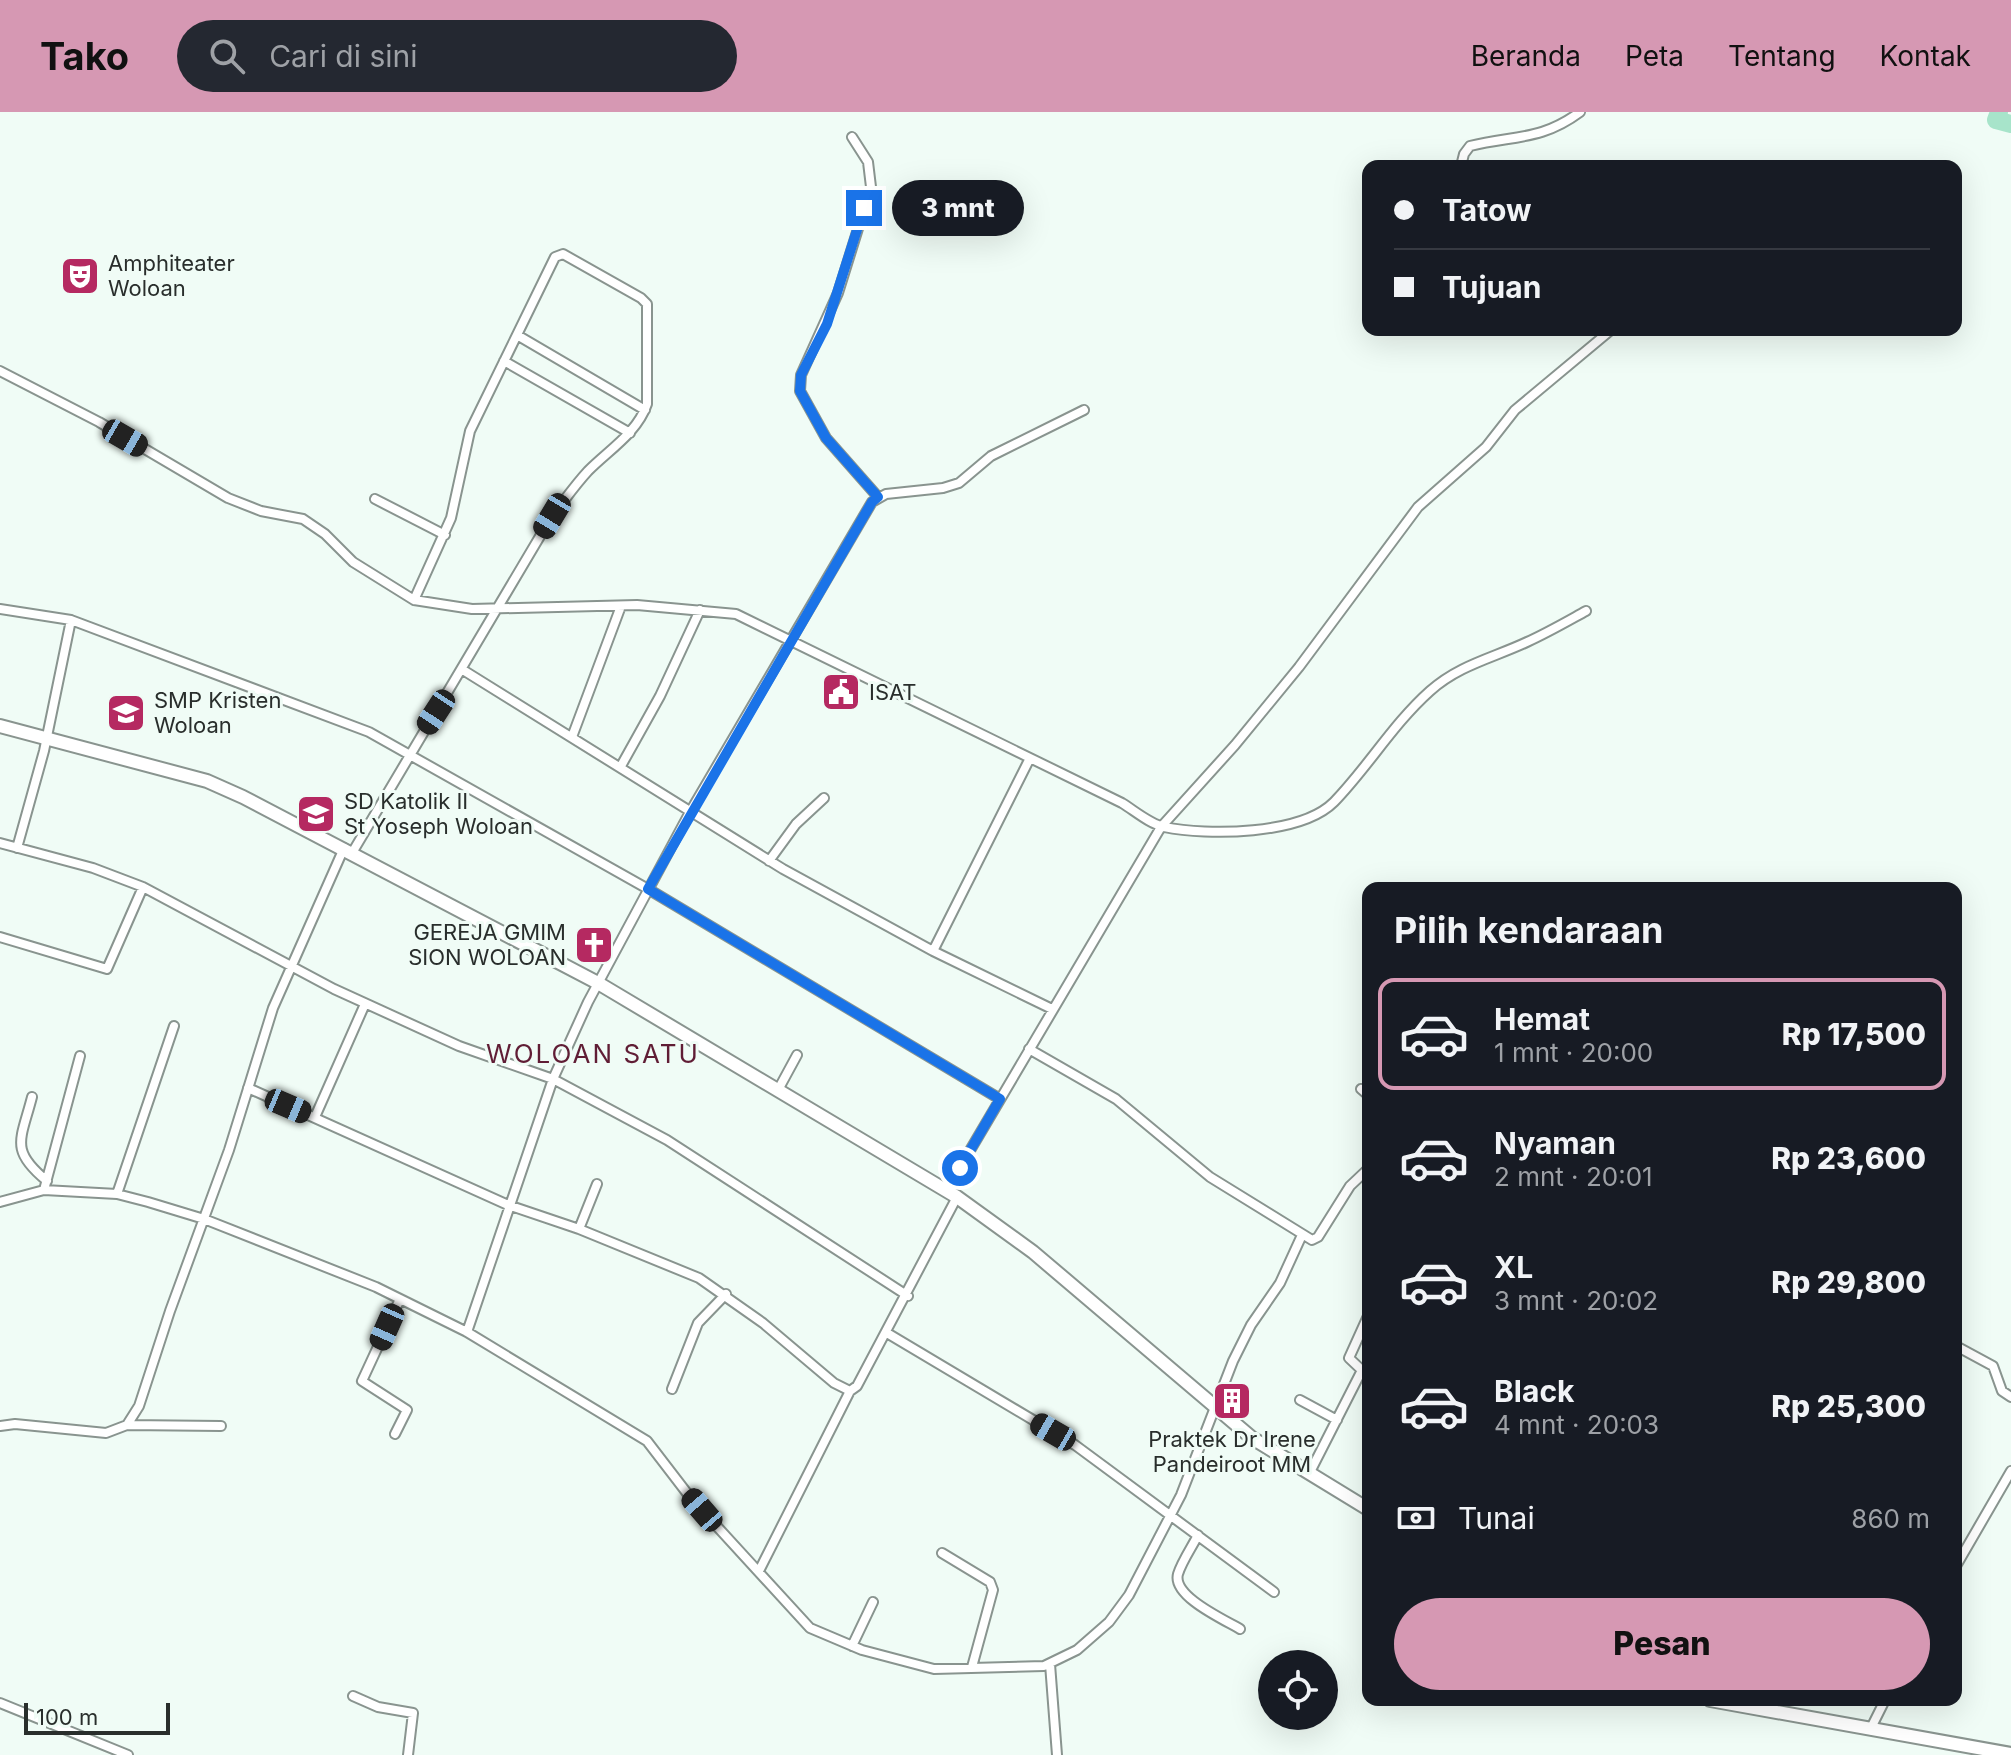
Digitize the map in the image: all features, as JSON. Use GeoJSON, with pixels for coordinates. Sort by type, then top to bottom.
{"type":"FeatureCollection","features":[{"type":"Feature","properties":{"kind":"main road"},"geometry":{"type":"LineString","coordinates":[[0,726],[207,781],[348,851],[598,983],[952,1194],[1033,1252],[1269,1450],[1362,1506]]}},
{"type":"Feature","properties":{"kind":"main road"},"geometry":{"type":"LineString","coordinates":[[1742,1706],[2011,1754]]}},
{"type":"Feature","properties":{"kind":"street"},"geometry":{"type":"LineString","coordinates":[[1464,160],[1470,146],[1539,135],[1561,126],[1580,112]]}},
{"type":"Feature","properties":{"kind":"street"},"geometry":{"type":"LineString","coordinates":[[852,137],[868,162],[871,187],[834,303],[801,375],[800,391],[826,438],[878,497]]}},
{"type":"Feature","properties":{"kind":"street"},"geometry":{"type":"LineString","coordinates":[[127,1425],[143,1398],[290,966],[348,851],[463,670],[495,609],[570,493],[630,433],[645,410],[647,304],[632,292],[560,254],[555,257],[470,431],[445,535],[414,600]]}},
{"type":"Feature","properties":{"kind":"street"},"geometry":{"type":"LineString","coordinates":[[517,335],[645,410]]}},
{"type":"Feature","properties":{"kind":"street"},"geometry":{"type":"LineString","coordinates":[[760,1569],[850,1391],[857,1386],[908,1296],[952,1194],[1000,1099],[1161,827],[1235,745],[1299,667],[1418,507],[1486,447],[1515,410],[1604,336]]}},
{"type":"Feature","properties":{"kind":"street"},"geometry":{"type":"LineString","coordinates":[[504,361],[630,433]]}},
{"type":"Feature","properties":{"kind":"street"},"geometry":{"type":"LineString","coordinates":[[0,371],[99,422],[228,498],[261,511],[303,519],[325,534],[353,562],[414,600],[454,608],[621,606],[736,614],[792,638],[1122,803],[1161,827],[1263,829],[1312,816],[1332,804],[1397,726],[1454,673],[1525,643],[1586,611]]}},
{"type":"Feature","properties":{"kind":"street"},"geometry":{"type":"LineString","coordinates":[[467,1332],[553,1079],[598,983],[690,812],[872,502],[878,497],[959,483],[991,456],[1084,410]]}},
{"type":"Feature","properties":{"kind":"street"},"geometry":{"type":"LineString","coordinates":[[375,499],[445,535]]}},
{"type":"Feature","properties":{"kind":"street"},"geometry":{"type":"LineString","coordinates":[[572,737],[621,606]]}},
{"type":"Feature","properties":{"kind":"street"},"geometry":{"type":"LineString","coordinates":[[0,609],[71,620],[168,659],[337,718],[410,753],[648,889],[1000,1099]]}},
{"type":"Feature","properties":{"kind":"street"},"geometry":{"type":"LineString","coordinates":[[621,766],[660,696],[700,610]]}},
{"type":"Feature","properties":{"kind":"street"},"geometry":{"type":"LineString","coordinates":[[17,848],[46,738],[71,620]]}},
{"type":"Feature","properties":{"kind":"street"},"geometry":{"type":"LineString","coordinates":[[463,670],[769,861],[933,951],[1052,1009]]}},
{"type":"Feature","properties":{"kind":"street"},"geometry":{"type":"LineString","coordinates":[[933,951],[1030,758]]}},
{"type":"Feature","properties":{"kind":"street"},"geometry":{"type":"LineString","coordinates":[[769,861],[803,816],[824,798]]}},
{"type":"Feature","properties":{"kind":"street"},"geometry":{"type":"LineString","coordinates":[[0,843],[93,868],[143,887],[365,1004],[493,1060],[553,1079],[667,1140],[908,1296]]}},
{"type":"Feature","properties":{"kind":"street"},"geometry":{"type":"LineString","coordinates":[[0,937],[107,969],[143,887]]}},
{"type":"Feature","properties":{"kind":"street"},"geometry":{"type":"LineString","coordinates":[[315,1117],[365,1004]]}},
{"type":"Feature","properties":{"kind":"street"},"geometry":{"type":"LineString","coordinates":[[117,1194],[174,1026]]}},
{"type":"Feature","properties":{"kind":"street"},"geometry":{"type":"LineString","coordinates":[[1029,1049],[1116,1099],[1210,1177],[1312,1240],[1318,1237],[1350,1186],[1362,1175]]}},
{"type":"Feature","properties":{"kind":"street"},"geometry":{"type":"LineString","coordinates":[[778,1090],[797,1055]]}},
{"type":"Feature","properties":{"kind":"street"},"geometry":{"type":"LineString","coordinates":[[46,1185],[80,1056]]}},
{"type":"Feature","properties":{"kind":"street"},"geometry":{"type":"LineString","coordinates":[[248,1088],[508,1205],[682,1270],[726,1294],[834,1383],[850,1391]]}},
{"type":"Feature","properties":{"kind":"street"},"geometry":{"type":"LineString","coordinates":[[32,1097],[20,1148],[22,1158],[46,1185]]}},
{"type":"Feature","properties":{"kind":"street"},"geometry":{"type":"LineString","coordinates":[[579,1229],[597,1184]]}},
{"type":"Feature","properties":{"kind":"street"},"geometry":{"type":"LineString","coordinates":[[0,1202],[46,1185],[117,1194],[204,1219],[400,1299],[467,1332],[647,1441],[702,1510],[760,1569],[800,1620],[820,1633],[852,1646],[923,1668],[1050,1664],[1077,1650],[1121,1609],[1171,1514],[1202,1443],[1213,1406],[1251,1325],[1289,1267],[1302,1235]]}},
{"type":"Feature","properties":{"kind":"street"},"geometry":{"type":"LineString","coordinates":[[672,1389],[698,1323],[726,1294]]}},
{"type":"Feature","properties":{"kind":"street"},"geometry":{"type":"LineString","coordinates":[[395,1434],[407,1410],[362,1381],[400,1299]]}},
{"type":"Feature","properties":{"kind":"street"},"geometry":{"type":"LineString","coordinates":[[887,1333],[1075,1445],[1274,1592]]}},
{"type":"Feature","properties":{"kind":"street"},"geometry":{"type":"LineString","coordinates":[[1362,1333],[1349,1358],[1362,1372]]}},
{"type":"Feature","properties":{"kind":"street"},"geometry":{"type":"LineString","coordinates":[[1962,1349],[1993,1366],[2000,1387],[2011,1397]]}},
{"type":"Feature","properties":{"kind":"street"},"geometry":{"type":"LineString","coordinates":[[1309,1475],[1362,1377]]}},
{"type":"Feature","properties":{"kind":"street"},"geometry":{"type":"LineString","coordinates":[[1300,1400],[1337,1420]]}},
{"type":"Feature","properties":{"kind":"street"},"geometry":{"type":"LineString","coordinates":[[0,1426],[15,1424],[106,1433],[127,1425],[221,1426]]}},
{"type":"Feature","properties":{"kind":"street"},"geometry":{"type":"LineString","coordinates":[[1962,1556],[2011,1471]]}},
{"type":"Feature","properties":{"kind":"street"},"geometry":{"type":"LineString","coordinates":[[1198,1535],[1177,1577],[1179,1588],[1186,1596],[1240,1629]]}},
{"type":"Feature","properties":{"kind":"street"},"geometry":{"type":"LineString","coordinates":[[942,1553],[983,1576],[993,1590],[972,1667]]}},
{"type":"Feature","properties":{"kind":"street"},"geometry":{"type":"LineString","coordinates":[[852,1646],[873,1602]]}},
{"type":"Feature","properties":{"kind":"street"},"geometry":{"type":"LineString","coordinates":[[1050,1664],[1057,1755]]}},
{"type":"Feature","properties":{"kind":"street"},"geometry":{"type":"LineString","coordinates":[[353,1696],[378,1707],[413,1713],[408,1755]]}},
{"type":"Feature","properties":{"kind":"street"},"geometry":{"type":"LineString","coordinates":[[0,1703],[128,1755]]}},
{"type":"Feature","properties":{"kind":"street"},"geometry":{"type":"LineString","coordinates":[[1870,1730],[1882,1706]]}},
{"type":"Feature","properties":{"kind":"waterway"},"geometry":{"type":"LineString","coordinates":[[1999,112],[1996,120],[2011,124]]}},
{"type":"Feature","properties":{"kind":"place","name":"Amphiteater Woloan"},"geometry":{"type":"Point","coordinates":[80,276]}},
{"type":"Feature","properties":{"kind":"place","name":"ISAT"},"geometry":{"type":"Point","coordinates":[841,692]}},
{"type":"Feature","properties":{"kind":"place","name":"SMP Kristen Woloan"},"geometry":{"type":"Point","coordinates":[126,713]}},
{"type":"Feature","properties":{"kind":"place","name":"SD Katolik II St Yoseph Woloan"},"geometry":{"type":"Point","coordinates":[316,814]}},
{"type":"Feature","properties":{"kind":"place","name":"GEREJA GMIM SION WOLOAN"},"geometry":{"type":"Point","coordinates":[594,945]}},
{"type":"Feature","properties":{"kind":"place","name":"Praktek Dr Irene Pandeiroot MM"},"geometry":{"type":"Point","coordinates":[1232,1401]}},
{"type":"Feature","properties":{"kind":"district","name":"WOLOAN SATU"},"geometry":{"type":"Point","coordinates":[593,1053]}},
{"type":"Feature","properties":{"kind":"route"},"geometry":{"type":"LineString","coordinates":[[864,208],[827,324],[801,375],[800,391],[826,438],[878,497],[872,502],[690,812],[648,889],[1000,1099],[960,1168]]}}]}
